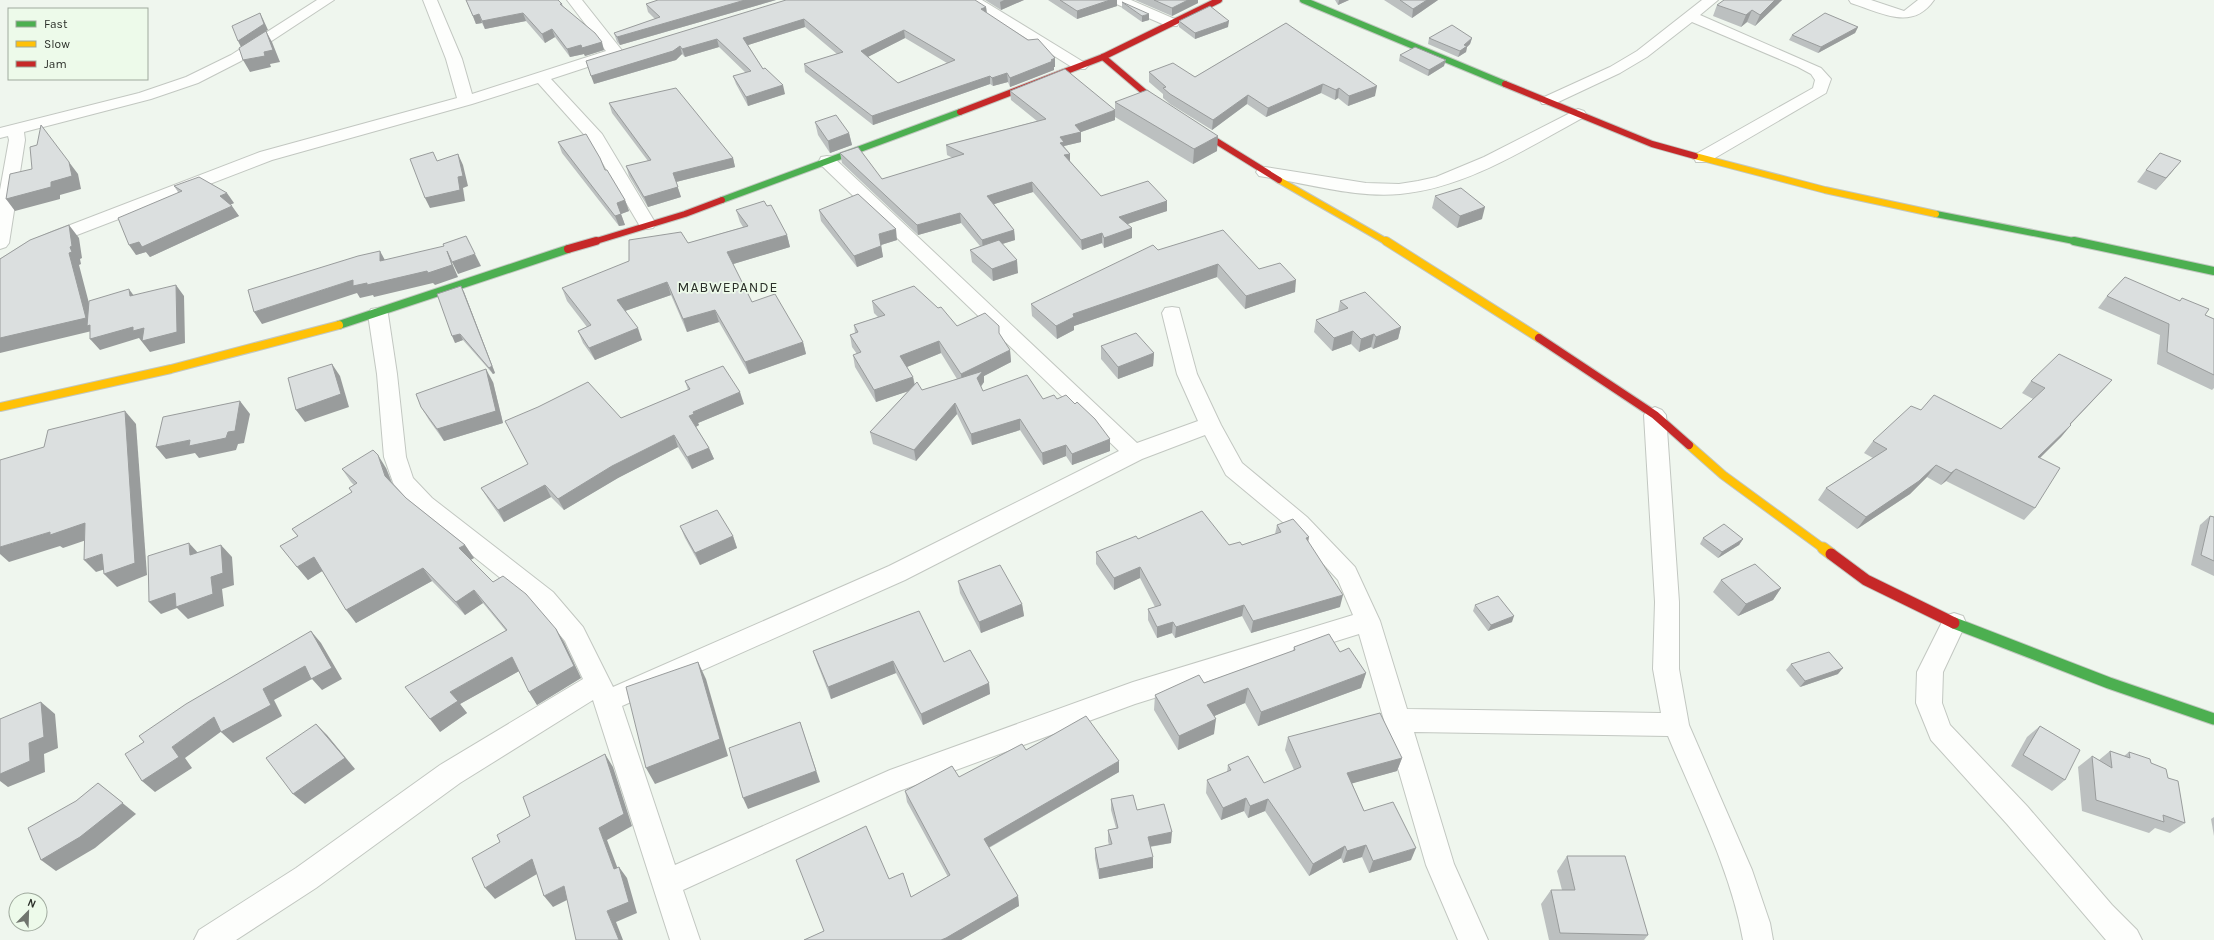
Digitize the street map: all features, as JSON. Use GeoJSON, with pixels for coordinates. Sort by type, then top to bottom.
{"type":"FeatureCollection","features":[{"type":"Feature","properties":{"kind":"street"},"geometry":{"type":"LineString","coordinates":[[8,132],[145,96],[213,71],[326,0]]}},
{"type":"Feature","properties":{"kind":"street"},"geometry":{"type":"LineString","coordinates":[[430,0],[452,53],[466,101]]}},
{"type":"Feature","properties":{"kind":"street"},"geometry":{"type":"LineString","coordinates":[[972,0],[1080,66]]}},
{"type":"Feature","properties":{"kind":"street"},"geometry":{"type":"LineString","coordinates":[[1119,0],[1172,23]]}},
{"type":"Feature","properties":{"kind":"street"},"geometry":{"type":"LineString","coordinates":[[0,406],[73,393],[224,357],[378,314],[516,266],[647,224],[685,214],[1103,57],[1219,0]]}},
{"type":"Feature","properties":{"kind":"street"},"geometry":{"type":"LineString","coordinates":[[1303,0],[1652,144],[1826,190],[1983,224],[2097,245],[2214,271]]}},
{"type":"Feature","properties":{"kind":"street"},"geometry":{"type":"LineString","coordinates":[[1548,101],[1615,70],[1642,54],[1711,0]]}},
{"type":"Feature","properties":{"kind":"street"},"geometry":{"type":"LineString","coordinates":[[1856,0],[1903,15],[1909,14],[1927,0]]}},
{"type":"Feature","properties":{"kind":"street"},"geometry":{"type":"LineString","coordinates":[[0,268],[33,247],[58,236],[259,158],[466,101],[542,78],[624,50],[581,1]]}},
{"type":"Feature","properties":{"kind":"street"},"geometry":{"type":"LineString","coordinates":[[1689,16],[1803,64],[1816,71],[1824,79],[1820,90],[1702,158]]}},
{"type":"Feature","properties":{"kind":"street"},"geometry":{"type":"LineString","coordinates":[[1103,57],[1163,108],[1265,172],[1377,235],[1489,305],[1655,415],[1723,475],[1866,580],[1954,623],[2108,683],[2214,719]]}},
{"type":"Feature","properties":{"kind":"street"},"geometry":{"type":"LineString","coordinates":[[542,78],[596,138],[647,224]]}},
{"type":"Feature","properties":{"kind":"street"},"geometry":{"type":"LineString","coordinates":[[1265,172],[1362,187],[1399,189],[1432,184],[1480,164],[1578,114]]}},
{"type":"Feature","properties":{"kind":"street"},"geometry":{"type":"LineString","coordinates":[[0,243],[17,140],[8,132]]}},
{"type":"Feature","properties":{"kind":"street"},"geometry":{"type":"LineString","coordinates":[[827,161],[1134,453]]}},
{"type":"Feature","properties":{"kind":"street"},"geometry":{"type":"LineString","coordinates":[[1172,313],[1187,374],[1210,425],[1234,469],[1298,523],[1347,574],[1368,621],[1440,865],[1473,940]]}},
{"type":"Feature","properties":{"kind":"street"},"geometry":{"type":"LineString","coordinates":[[378,314],[387,374],[395,457],[403,482],[424,504],[544,599],[574,634],[603,692],[668,882],[685,940]]}},
{"type":"Feature","properties":{"kind":"street"},"geometry":{"type":"LineString","coordinates":[[1655,415],[1667,602],[1666,669],[1676,724],[1738,870],[1755,923],[1758,940]]}},
{"type":"Feature","properties":{"kind":"street"},"geometry":{"type":"LineString","coordinates":[[209,940],[306,878],[450,774],[603,692],[897,573],[1134,453],[1210,425]]}},
{"type":"Feature","properties":{"kind":"street"},"geometry":{"type":"LineString","coordinates":[[668,882],[890,782],[1133,693],[1368,621]]}},
{"type":"Feature","properties":{"kind":"street"},"geometry":{"type":"LineString","coordinates":[[1954,623],[1930,672],[1929,702],[1940,732],[2017,815],[2102,915],[2128,940]]}},
{"type":"Feature","properties":{"kind":"street"},"geometry":{"type":"LineString","coordinates":[[1397,720],[1676,724]]}},
{"type":"Feature","properties":{"kind":"building"},"geometry":{"type":"Polygon","coordinates":[[[466,0],[558,0],[562,4],[560,4],[595,33],[602,42],[582,48],[581,45],[567,49],[552,29],[542,34],[523,13],[482,21],[479,14],[473,16],[466,0]]]}},
{"type":"Feature","properties":{"kind":"building"},"geometry":{"type":"Polygon","coordinates":[[[658,0],[745,0],[617,37],[614,33],[660,17],[646,4],[658,0]]]}},
{"type":"Feature","properties":{"kind":"building"},"geometry":{"type":"Polygon","coordinates":[[[786,0],[975,0],[986,7],[981,9],[1028,40],[1038,39],[1055,58],[1051,60],[1053,61],[1010,78],[1007,73],[992,78],[990,76],[872,116],[804,64],[843,52],[804,19],[743,38],[763,69],[765,68],[783,85],[746,97],[733,76],[751,71],[717,39],[682,49],[680,46],[673,51],[591,76],[586,61],[786,0]],[[904,30],[861,51],[898,83],[955,60],[904,30]]]}},
{"type":"Feature","properties":{"kind":"building"},"geometry":{"type":"Polygon","coordinates":[[[1060,0],[1110,0],[1077,11],[1060,0]]]}},
{"type":"Feature","properties":{"kind":"building"},"geometry":{"type":"Polygon","coordinates":[[[1154,0],[1188,0],[1172,8],[1154,0]]]}},
{"type":"Feature","properties":{"kind":"building"},"geometry":{"type":"Polygon","coordinates":[[[1400,0],[1427,0],[1413,9],[1400,0]]]}},
{"type":"Feature","properties":{"kind":"building"},"geometry":{"type":"Polygon","coordinates":[[[1724,0],[1775,0],[1760,15],[1752,10],[1746,15],[1717,5],[1724,0]]]}},
{"type":"Feature","properties":{"kind":"building"},"geometry":{"type":"Polygon","coordinates":[[[1122,2],[1149,14],[1142,16],[1122,2]]]}},
{"type":"Feature","properties":{"kind":"building"},"geometry":{"type":"Polygon","coordinates":[[[1210,6],[1229,21],[1195,33],[1179,21],[1210,6]]]}},
{"type":"Feature","properties":{"kind":"building"},"geometry":{"type":"Polygon","coordinates":[[[260,13],[264,24],[238,41],[232,26],[260,13]]]}},
{"type":"Feature","properties":{"kind":"building"},"geometry":{"type":"Polygon","coordinates":[[[1825,13],[1858,27],[1821,47],[1792,35],[1825,13]]]}},
{"type":"Feature","properties":{"kind":"building"},"geometry":{"type":"Polygon","coordinates":[[[1286,23],[1377,86],[1349,96],[1339,88],[1336,90],[1323,84],[1268,108],[1248,95],[1213,120],[1170,94],[1163,88],[1166,87],[1149,72],[1173,63],[1195,77],[1286,23]]]}},
{"type":"Feature","properties":{"kind":"building"},"geometry":{"type":"Polygon","coordinates":[[[1452,25],[1472,38],[1464,45],[1467,46],[1460,51],[1429,38],[1452,25]]]}},
{"type":"Feature","properties":{"kind":"building"},"geometry":{"type":"Polygon","coordinates":[[[266,31],[273,50],[264,52],[265,56],[243,60],[239,48],[266,31]]]}},
{"type":"Feature","properties":{"kind":"building"},"geometry":{"type":"Polygon","coordinates":[[[1415,47],[1446,60],[1429,70],[1400,55],[1415,47]]]}},
{"type":"Feature","properties":{"kind":"building"},"geometry":{"type":"Polygon","coordinates":[[[1065,69],[1115,110],[1075,125],[1081,132],[1060,137],[1064,142],[1060,143],[1070,154],[1064,155],[1101,196],[1148,181],[1167,201],[1119,217],[1132,228],[1104,238],[1102,233],[1081,240],[1032,182],[987,196],[1014,230],[982,240],[960,213],[917,225],[840,153],[858,147],[882,179],[964,154],[946,145],[1046,119],[1010,91],[1065,69]]]}},
{"type":"Feature","properties":{"kind":"building"},"geometry":{"type":"Polygon","coordinates":[[[676,88],[733,158],[673,173],[678,187],[644,197],[626,166],[651,160],[609,103],[676,88]]]}},
{"type":"Feature","properties":{"kind":"building"},"geometry":{"type":"Polygon","coordinates":[[[1147,90],[1218,136],[1194,149],[1115,102],[1147,90]]]}},
{"type":"Feature","properties":{"kind":"building"},"geometry":{"type":"Polygon","coordinates":[[[836,115],[849,133],[828,141],[815,122],[836,115]]]}},
{"type":"Feature","properties":{"kind":"building"},"geometry":{"type":"Polygon","coordinates":[[[41,125],[69,162],[72,176],[51,182],[51,187],[6,199],[10,174],[32,169],[30,147],[37,145],[41,125]]]}},
{"type":"Feature","properties":{"kind":"building"},"geometry":{"type":"Polygon","coordinates":[[[586,134],[605,170],[607,170],[625,200],[617,203],[621,214],[615,216],[558,142],[586,134]]]}},
{"type":"Feature","properties":{"kind":"building"},"geometry":{"type":"Polygon","coordinates":[[[433,152],[437,161],[458,154],[463,176],[458,177],[460,190],[425,198],[410,159],[433,152]]]}},
{"type":"Feature","properties":{"kind":"building"},"geometry":{"type":"Polygon","coordinates":[[[2160,153],[2181,161],[2166,178],[2146,170],[2160,153]]]}},
{"type":"Feature","properties":{"kind":"building"},"geometry":{"type":"Polygon","coordinates":[[[199,177],[227,193],[220,196],[232,206],[142,247],[139,242],[129,245],[118,218],[182,191],[174,186],[199,177]]]}},
{"type":"Feature","properties":{"kind":"building"},"geometry":{"type":"Polygon","coordinates":[[[1461,188],[1485,207],[1460,216],[1435,196],[1461,188]]]}},
{"type":"Feature","properties":{"kind":"building"},"geometry":{"type":"Polygon","coordinates":[[[858,194],[896,229],[879,234],[881,246],[854,256],[819,210],[858,194]]]}},
{"type":"Feature","properties":{"kind":"building"},"geometry":{"type":"Polygon","coordinates":[[[764,201],[767,206],[771,205],[787,235],[727,252],[752,302],[775,294],[803,342],[745,362],[715,310],[683,319],[667,282],[617,300],[638,328],[589,348],[578,331],[591,325],[562,288],[629,261],[629,240],[681,232],[688,243],[748,226],[736,210],[764,201]]]}},
{"type":"Feature","properties":{"kind":"building"},"geometry":{"type":"Polygon","coordinates":[[[69,225],[72,246],[70,247],[72,252],[69,253],[86,318],[0,338],[0,259],[30,240],[69,225]]]}},
{"type":"Feature","properties":{"kind":"building"},"geometry":{"type":"Polygon","coordinates":[[[1223,230],[1259,269],[1280,263],[1296,280],[1246,296],[1218,264],[1073,314],[1074,317],[1056,326],[1031,304],[1153,245],[1158,250],[1223,230]]]}},
{"type":"Feature","properties":{"kind":"building"},"geometry":{"type":"Polygon","coordinates":[[[466,236],[475,254],[452,262],[447,251],[452,265],[428,273],[427,271],[367,285],[367,283],[353,286],[353,280],[254,312],[248,290],[358,256],[380,251],[380,261],[444,246],[443,244],[466,236]]]}},
{"type":"Feature","properties":{"kind":"building"},"geometry":{"type":"Polygon","coordinates":[[[999,240],[1017,260],[992,269],[970,250],[999,240]]]}},
{"type":"Feature","properties":{"kind":"building"},"geometry":{"type":"Polygon","coordinates":[[[2125,277],[2180,301],[2182,298],[2209,309],[2205,315],[2214,319],[2214,375],[2167,352],[2169,324],[2107,296],[2125,277]]]}},
{"type":"Feature","properties":{"kind":"building"},"geometry":{"type":"Polygon","coordinates":[[[176,285],[177,332],[142,341],[144,328],[133,331],[133,327],[90,339],[90,325],[87,326],[89,301],[129,289],[130,296],[176,285]]]}},
{"type":"Feature","properties":{"kind":"building"},"geometry":{"type":"Polygon","coordinates":[[[461,286],[492,366],[489,368],[460,334],[452,336],[437,294],[461,286]]]}},
{"type":"Feature","properties":{"kind":"building"},"geometry":{"type":"Polygon","coordinates":[[[914,286],[938,308],[941,307],[957,326],[985,313],[999,326],[999,333],[1010,350],[961,374],[939,341],[900,356],[913,377],[874,390],[853,355],[861,352],[850,335],[858,332],[854,325],[885,315],[872,301],[914,286]]]}},
{"type":"Feature","properties":{"kind":"building"},"geometry":{"type":"Polygon","coordinates":[[[1365,292],[1401,327],[1376,337],[1374,334],[1361,339],[1353,331],[1334,338],[1316,320],[1348,308],[1340,301],[1365,292]]]}},
{"type":"Feature","properties":{"kind":"building"},"geometry":{"type":"Polygon","coordinates":[[[1136,333],[1154,353],[1118,367],[1101,346],[1136,333]]]}},
{"type":"Feature","properties":{"kind":"building"},"geometry":{"type":"Polygon","coordinates":[[[2059,354],[2112,380],[2070,424],[2071,425],[2038,457],[2060,468],[2035,508],[1956,469],[1951,473],[1936,465],[1919,481],[1866,517],[1826,488],[1887,449],[1873,441],[1911,406],[1921,410],[1934,395],[2001,429],[2045,388],[2031,381],[2059,354]]]}},
{"type":"Feature","properties":{"kind":"building"},"geometry":{"type":"Polygon","coordinates":[[[332,364],[341,394],[296,410],[288,378],[332,364]]]}},
{"type":"Feature","properties":{"kind":"building"},"geometry":{"type":"Polygon","coordinates":[[[723,366],[740,392],[693,412],[694,414],[689,416],[709,448],[687,457],[674,435],[612,466],[558,499],[545,485],[498,510],[481,488],[528,464],[505,421],[538,407],[588,382],[621,418],[690,389],[685,381],[723,366]]]}},
{"type":"Feature","properties":{"kind":"building"},"geometry":{"type":"Polygon","coordinates":[[[486,369],[496,411],[437,429],[421,407],[416,394],[486,369]]]}},
{"type":"Feature","properties":{"kind":"building"},"geometry":{"type":"Polygon","coordinates":[[[983,371],[977,378],[983,391],[1027,375],[1043,399],[1054,395],[1057,399],[1066,395],[1075,404],[1077,402],[1095,419],[1110,439],[1072,454],[1066,445],[1042,453],[1020,419],[971,434],[955,403],[914,450],[870,432],[917,382],[922,390],[983,371]]]}},
{"type":"Feature","properties":{"kind":"building"},"geometry":{"type":"Polygon","coordinates":[[[240,401],[235,431],[228,432],[226,438],[189,446],[190,440],[156,447],[163,417],[240,401]]]}},
{"type":"Feature","properties":{"kind":"building"},"geometry":{"type":"Polygon","coordinates":[[[125,411],[135,563],[104,574],[102,554],[84,560],[85,523],[50,535],[50,532],[0,547],[0,460],[44,447],[48,430],[125,411]]]}},
{"type":"Feature","properties":{"kind":"building"},"geometry":{"type":"Polygon","coordinates":[[[373,450],[378,455],[385,476],[406,498],[465,545],[459,548],[493,582],[503,576],[526,594],[556,629],[574,666],[529,692],[512,657],[450,692],[458,701],[430,719],[405,687],[507,630],[474,590],[456,602],[423,568],[346,610],[314,557],[297,567],[280,546],[298,536],[292,529],[352,492],[349,488],[357,483],[342,469],[373,450]]]}},
{"type":"Feature","properties":{"kind":"building"},"geometry":{"type":"Polygon","coordinates":[[[717,510],[733,536],[695,553],[680,526],[717,510]]]}},
{"type":"Feature","properties":{"kind":"building"},"geometry":{"type":"Polygon","coordinates":[[[1202,511],[1229,545],[1240,542],[1242,545],[1281,532],[1277,525],[1293,519],[1309,537],[1306,538],[1343,595],[1253,621],[1244,605],[1176,627],[1173,622],[1157,627],[1148,609],[1161,605],[1140,567],[1114,578],[1096,552],[1136,536],[1138,539],[1202,511]]]}},
{"type":"Feature","properties":{"kind":"building"},"geometry":{"type":"Polygon","coordinates":[[[2210,516],[2214,517],[2214,561],[2201,555],[2210,516]]]}},
{"type":"Feature","properties":{"kind":"building"},"geometry":{"type":"Polygon","coordinates":[[[1724,524],[1743,539],[1722,552],[1703,538],[1724,524]]]}},
{"type":"Feature","properties":{"kind":"building"},"geometry":{"type":"Polygon","coordinates":[[[189,543],[190,555],[221,545],[223,573],[211,577],[213,594],[176,607],[175,593],[149,602],[148,556],[189,543]]]}},
{"type":"Feature","properties":{"kind":"building"},"geometry":{"type":"Polygon","coordinates":[[[1755,564],[1781,588],[1746,604],[1721,580],[1755,564]]]}},
{"type":"Feature","properties":{"kind":"building"},"geometry":{"type":"Polygon","coordinates":[[[1000,565],[1022,604],[979,622],[958,581],[1000,565]]]}},
{"type":"Feature","properties":{"kind":"building"},"geometry":{"type":"Polygon","coordinates":[[[1498,596],[1514,616],[1491,625],[1475,605],[1498,596]]]}},
{"type":"Feature","properties":{"kind":"building"},"geometry":{"type":"Polygon","coordinates":[[[919,611],[944,662],[970,650],[989,683],[921,714],[893,661],[828,687],[813,651],[919,611]]]}},
{"type":"Feature","properties":{"kind":"building"},"geometry":{"type":"Polygon","coordinates":[[[311,631],[332,668],[311,679],[305,666],[263,689],[271,705],[221,732],[214,717],[172,747],[179,757],[142,781],[125,754],[144,742],[139,736],[186,704],[311,631]]]}},
{"type":"Feature","properties":{"kind":"building"},"geometry":{"type":"Polygon","coordinates":[[[1329,634],[1340,652],[1349,648],[1366,673],[1261,712],[1248,688],[1207,705],[1216,719],[1179,736],[1155,695],[1199,675],[1204,683],[1295,650],[1294,647],[1329,634]]]}},
{"type":"Feature","properties":{"kind":"building"},"geometry":{"type":"Polygon","coordinates":[[[1829,652],[1843,668],[1805,681],[1791,664],[1829,652]]]}},
{"type":"Feature","properties":{"kind":"building"},"geometry":{"type":"Polygon","coordinates":[[[698,662],[720,739],[646,768],[626,687],[698,662]]]}},
{"type":"Feature","properties":{"kind":"building"},"geometry":{"type":"Polygon","coordinates":[[[41,702],[44,737],[29,743],[30,761],[0,774],[0,719],[41,702]]]}},
{"type":"Feature","properties":{"kind":"building"},"geometry":{"type":"Polygon","coordinates":[[[1380,713],[1402,758],[1347,773],[1364,811],[1393,802],[1416,848],[1373,861],[1366,845],[1347,851],[1345,846],[1313,864],[1268,799],[1250,806],[1246,798],[1223,808],[1207,780],[1231,770],[1228,765],[1248,756],[1264,783],[1301,767],[1288,737],[1380,713]]]}},
{"type":"Feature","properties":{"kind":"building"},"geometry":{"type":"Polygon","coordinates":[[[1086,716],[1119,761],[984,839],[1018,896],[941,940],[804,940],[824,931],[796,860],[866,826],[889,879],[903,873],[911,897],[950,875],[905,791],[952,766],[959,777],[1022,744],[1026,750],[1086,716]]]}},
{"type":"Feature","properties":{"kind":"building"},"geometry":{"type":"Polygon","coordinates":[[[800,722],[816,771],[743,798],[729,748],[800,722]]]}},
{"type":"Feature","properties":{"kind":"building"},"geometry":{"type":"Polygon","coordinates":[[[316,724],[345,758],[293,794],[266,758],[316,724]]]}},
{"type":"Feature","properties":{"kind":"building"},"geometry":{"type":"Polygon","coordinates":[[[2040,726],[2080,750],[2065,780],[2023,755],[2040,726]]]}},
{"type":"Feature","properties":{"kind":"building"},"geometry":{"type":"Polygon","coordinates":[[[2110,751],[2130,758],[2129,752],[2150,759],[2151,763],[2166,769],[2168,778],[2178,781],[2185,823],[2163,815],[2164,822],[2096,800],[2092,756],[2112,768],[2110,751]]]}},
{"type":"Feature","properties":{"kind":"building"},"geometry":{"type":"Polygon","coordinates":[[[605,754],[624,814],[599,828],[614,869],[619,867],[629,902],[607,911],[619,940],[576,940],[564,886],[544,896],[532,859],[485,888],[472,858],[500,842],[497,835],[530,816],[523,797],[605,754]]]}},
{"type":"Feature","properties":{"kind":"building"},"geometry":{"type":"Polygon","coordinates":[[[98,783],[123,803],[80,837],[41,860],[28,828],[76,801],[98,783]]]}},
{"type":"Feature","properties":{"kind":"building"},"geometry":{"type":"Polygon","coordinates":[[[1133,795],[1137,810],[1164,804],[1172,832],[1148,837],[1153,857],[1099,869],[1095,848],[1112,844],[1108,830],[1118,828],[1111,799],[1133,795]]]}},
{"type":"Feature","properties":{"kind":"building"},"geometry":{"type":"Polygon","coordinates":[[[1567,856],[1625,856],[1648,935],[1560,933],[1551,890],[1575,890],[1567,856]]]}},
{"type":"Feature","properties":{"kind":"traffic: fast"},"geometry":{"type":"LineString","coordinates":[[1303,0],[1505,84]]}},
{"type":"Feature","properties":{"kind":"traffic: fast"},"geometry":{"type":"LineString","coordinates":[[722,200],[960,112]]}},
{"type":"Feature","properties":{"kind":"traffic: fast"},"geometry":{"type":"LineString","coordinates":[[1936,214],[2097,245],[2214,271]]}},
{"type":"Feature","properties":{"kind":"traffic: fast"},"geometry":{"type":"LineString","coordinates":[[339,325],[568,249]]}},
{"type":"Feature","properties":{"kind":"traffic: fast"},"geometry":{"type":"LineString","coordinates":[[1954,623],[2109,683],[2214,719]]}},
{"type":"Feature","properties":{"kind":"traffic: slow"},"geometry":{"type":"LineString","coordinates":[[1695,156],[1825,190],[1936,214]]}},
{"type":"Feature","properties":{"kind":"traffic: slow"},"geometry":{"type":"LineString","coordinates":[[1279,180],[1377,235],[1539,338]]}},
{"type":"Feature","properties":{"kind":"traffic: slow"},"geometry":{"type":"LineString","coordinates":[[0,407],[171,369],[339,325]]}},
{"type":"Feature","properties":{"kind":"traffic: slow"},"geometry":{"type":"LineString","coordinates":[[1689,445],[1723,475],[1831,554]]}},
{"type":"Feature","properties":{"kind":"traffic: jam"},"geometry":{"type":"LineString","coordinates":[[960,112],[1103,57],[1219,0]]}},
{"type":"Feature","properties":{"kind":"traffic: jam"},"geometry":{"type":"LineString","coordinates":[[1103,57],[1163,108],[1279,180]]}},
{"type":"Feature","properties":{"kind":"traffic: jam"},"geometry":{"type":"LineString","coordinates":[[1505,84],[1652,144],[1695,156]]}},
{"type":"Feature","properties":{"kind":"traffic: jam"},"geometry":{"type":"LineString","coordinates":[[568,249],[685,214],[722,200]]}},
{"type":"Feature","properties":{"kind":"traffic: jam"},"geometry":{"type":"LineString","coordinates":[[1539,338],[1655,415],[1689,445]]}},
{"type":"Feature","properties":{"kind":"traffic: jam"},"geometry":{"type":"LineString","coordinates":[[1831,554],[1866,580],[1954,623]]}},
{"type":"Feature","properties":{"kind":"district","name":"MABWEPANDE"},"geometry":{"type":"Point","coordinates":[728,287]}}]}
